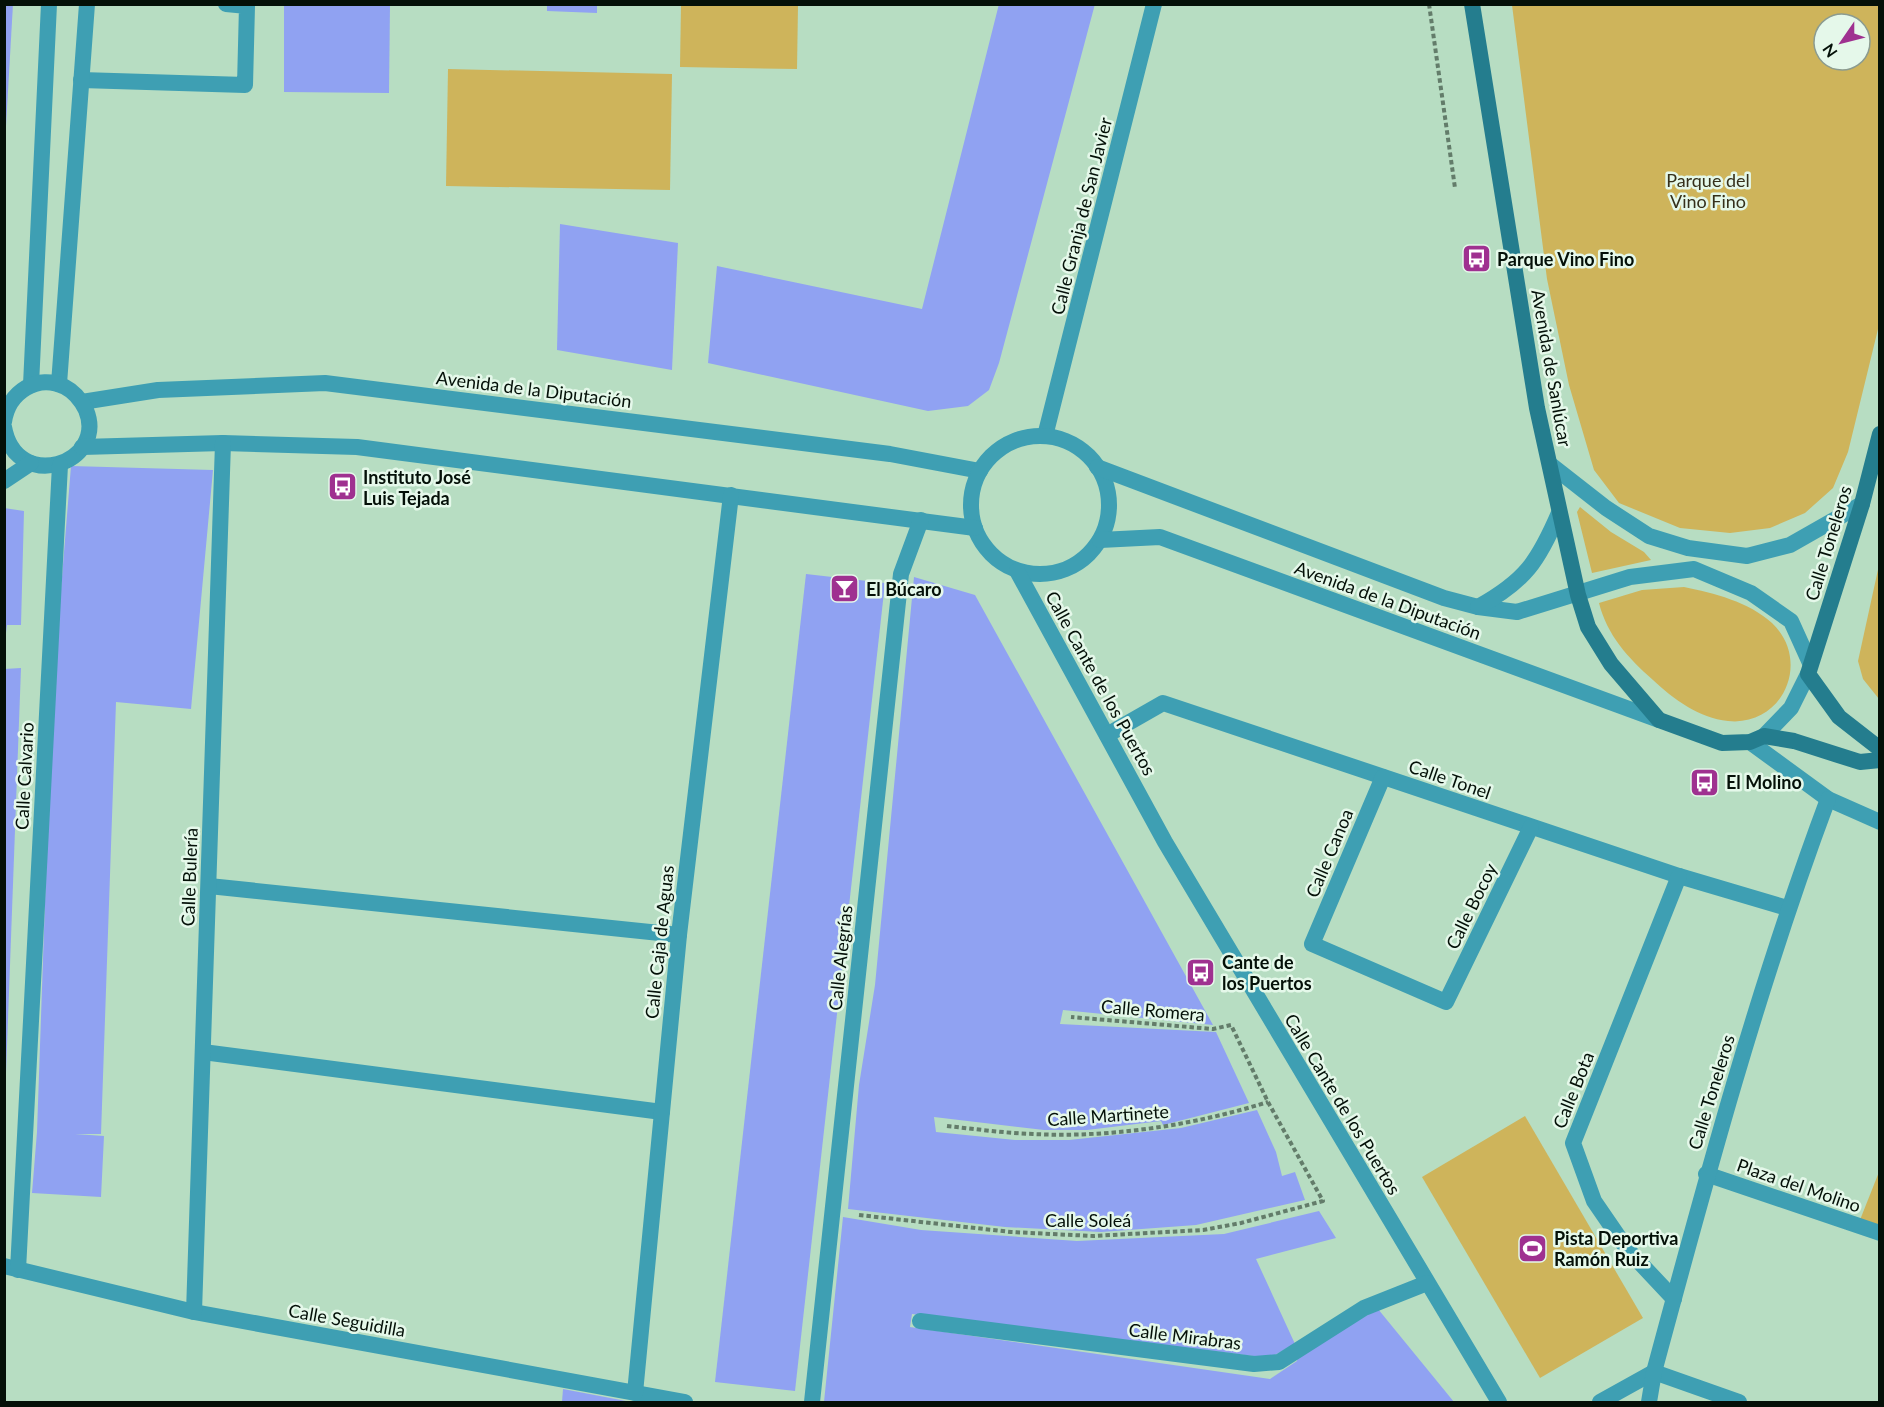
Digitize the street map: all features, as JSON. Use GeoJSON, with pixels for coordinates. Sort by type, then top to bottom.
{"type":"FeatureCollection","features":[{"type":"Feature","properties":{"kind":"main road","name":"Avenida de Sanlúcar"},"geometry":{"type":"LineString","coordinates":[[1472,4],[1537,408],[1578,595],[1588,627],[1601,650],[1659,720]]}},
{"type":"Feature","properties":{"kind":"main road","name":"Calle Toneleros"},"geometry":{"type":"LineString","coordinates":[[1809,668],[1862,504],[1880,434]]}},
{"type":"Feature","properties":{"kind":"main road"},"geometry":{"type":"LineString","coordinates":[[1809,668],[1839,717],[1880,749]]}},
{"type":"Feature","properties":{"kind":"main road"},"geometry":{"type":"LineString","coordinates":[[1659,720],[1722,743],[1757,739],[1794,741],[1860,762],[1880,760]]}},
{"type":"Feature","properties":{"kind":"street"},"geometry":{"type":"LineString","coordinates":[[31,385],[49,4]]}},
{"type":"Feature","properties":{"kind":"street"},"geometry":{"type":"LineString","coordinates":[[59,384],[87,4]]}},
{"type":"Feature","properties":{"kind":"street"},"geometry":{"type":"LineString","coordinates":[[81,80],[245,85],[247,6],[226,4]]}},
{"type":"Feature","properties":{"kind":"street","name":"Calle Granja de San Javier"},"geometry":{"type":"LineString","coordinates":[[1045,436],[1154,4]]}},
{"type":"Feature","properties":{"kind":"street"},"geometry":{"type":"LineString","coordinates":[[4,422],[11,401],[31,385],[44,381],[72,390],[82,402],[88,417],[88,432],[82,447],[73,458],[60,465],[45,466],[31,463],[12,448],[4,428]]}},
{"type":"Feature","properties":{"kind":"street","name":"Avenida de la Diputación"},"geometry":{"type":"LineString","coordinates":[[82,402],[158,390],[325,384],[890,454],[980,471]]}},
{"type":"Feature","properties":{"kind":"street"},"geometry":{"type":"LineString","coordinates":[[1045,436],[1065,441],[1083,451],[1097,467],[1108,490],[1108,516],[1100,540],[1085,558],[1064,571],[1041,575],[1017,571],[992,554],[975,528],[971,499],[980,471],[991,455],[1007,444],[1025,437],[1045,436]]}},
{"type":"Feature","properties":{"kind":"street"},"geometry":{"type":"LineString","coordinates":[[82,447],[223,444],[357,447],[975,528]]}},
{"type":"Feature","properties":{"kind":"street","name":"Calle Bulería"},"geometry":{"type":"LineString","coordinates":[[194,1312],[223,444]]}},
{"type":"Feature","properties":{"kind":"street"},"geometry":{"type":"LineString","coordinates":[[4,481],[31,463]]}},
{"type":"Feature","properties":{"kind":"street","name":"Calle Calvario"},"geometry":{"type":"LineString","coordinates":[[11,1268],[60,465]]}},
{"type":"Feature","properties":{"kind":"street"},"geometry":{"type":"LineString","coordinates":[[1551,465],[1606,508],[1649,536],[1688,548],[1746,556],[1790,545],[1862,504]]}},
{"type":"Feature","properties":{"kind":"street","name":"Avenida de la Diputación"},"geometry":{"type":"LineString","coordinates":[[1097,467],[1435,595],[1478,607],[1517,612],[1578,595]]}},
{"type":"Feature","properties":{"kind":"street","name":"Calle Caja de Aguas"},"geometry":{"type":"LineString","coordinates":[[635,1394],[679,935],[731,495]]}},
{"type":"Feature","properties":{"kind":"street","name":"Avenida de la Diputación"},"geometry":{"type":"LineString","coordinates":[[1478,607],[1510,589],[1541,555],[1559,513]]}},
{"type":"Feature","properties":{"kind":"street","name":"Calle Alegrías"},"geometry":{"type":"LineString","coordinates":[[812,1402],[901,574],[921,520]]}},
{"type":"Feature","properties":{"kind":"street","name":"Avenida de la Diputación"},"geometry":{"type":"LineString","coordinates":[[1100,540],[1160,537],[1659,720]]}},
{"type":"Feature","properties":{"kind":"street"},"geometry":{"type":"LineString","coordinates":[[1578,595],[1630,576],[1694,569],[1751,593],[1791,621],[1809,668],[1791,708],[1757,739],[1828,799],[1880,822]]}},
{"type":"Feature","properties":{"kind":"street","name":"Calle Cante de los Puertos"},"geometry":{"type":"LineString","coordinates":[[1017,571],[1165,842],[1499,1402]]}},
{"type":"Feature","properties":{"kind":"street","name":"Calle Tonel"},"geometry":{"type":"LineString","coordinates":[[1107,735],[1163,703],[1679,876],[1787,908]]}},
{"type":"Feature","properties":{"kind":"street","name":"Calle Canoa"},"geometry":{"type":"LineString","coordinates":[[1383,777],[1312,944],[1446,1002]]}},
{"type":"Feature","properties":{"kind":"street","name":"Calle Toneleros"},"geometry":{"type":"LineString","coordinates":[[1649,1402],[1654,1372],[1706,1174],[1787,908],[1828,799]]}},
{"type":"Feature","properties":{"kind":"street","name":"Calle Bocoy"},"geometry":{"type":"LineString","coordinates":[[1446,1002],[1531,826]]}},
{"type":"Feature","properties":{"kind":"street","name":"Calle Bota"},"geometry":{"type":"LineString","coordinates":[[1674,1299],[1627,1249],[1594,1201],[1573,1143],[1679,876]]}},
{"type":"Feature","properties":{"kind":"street"},"geometry":{"type":"LineString","coordinates":[[208,886],[679,935]]}},
{"type":"Feature","properties":{"kind":"street"},"geometry":{"type":"LineString","coordinates":[[203,1052],[662,1112]]}},
{"type":"Feature","properties":{"kind":"street","name":"Plaza del Molino"},"geometry":{"type":"LineString","coordinates":[[1706,1174],[1880,1233]]}},
{"type":"Feature","properties":{"kind":"street","name":"Calle Seguidilla"},"geometry":{"type":"LineString","coordinates":[[11,1268],[194,1312],[685,1402]]}},
{"type":"Feature","properties":{"kind":"street","name":"Calle Mirabras"},"geometry":{"type":"LineString","coordinates":[[920,1321],[1254,1364],[1280,1362],[1364,1308],[1427,1283]]}},
{"type":"Feature","properties":{"kind":"street"},"geometry":{"type":"LineString","coordinates":[[1600,1402],[1654,1372],[1739,1402]]}},
{"type":"Feature","properties":{"kind":"path"},"geometry":{"type":"LineString","coordinates":[[1429,4],[1455,188]]}},
{"type":"Feature","properties":{"kind":"path","name":"Calle Romera"},"geometry":{"type":"LineString","coordinates":[[1071,1017],[1213,1029],[1231,1025],[1268,1102]]}},
{"type":"Feature","properties":{"kind":"path","name":"Calle Martinete"},"geometry":{"type":"LineString","coordinates":[[947,1126],[1033,1134],[1076,1134],[1166,1126],[1268,1102]]}},
{"type":"Feature","properties":{"kind":"path","name":"Calle Soleá"},"geometry":{"type":"LineString","coordinates":[[850,1214],[1011,1232],[1093,1236],[1203,1230],[1241,1223],[1323,1201],[1268,1102]]}},
{"type":"Feature","properties":{"kind":"green space"},"geometry":{"type":"Polygon","coordinates":[[[681,5],[798,5],[797,69],[680,67],[681,5]]]}},
{"type":"Feature","properties":{"kind":"green space","name":"Parque del Vino Fino"},"geometry":{"type":"Polygon","coordinates":[[[1512,5],[1879,5],[1879,325],[1848,452],[1833,488],[1805,513],[1770,528],[1730,533],[1680,528],[1619,503],[1594,470],[1569,385],[1547,279],[1512,5]]]}},
{"type":"Feature","properties":{"kind":"green space"},"geometry":{"type":"Polygon","coordinates":[[[448,69],[672,74],[670,190],[446,186],[448,69]]]}},
{"type":"Feature","properties":{"kind":"green space"},"geometry":{"type":"Polygon","coordinates":[[[1580,507],[1611,532],[1644,552],[1651,560],[1592,573],[1577,512],[1580,507]]]}},
{"type":"Feature","properties":{"kind":"green space"},"geometry":{"type":"Polygon","coordinates":[[[1879,565],[1879,699],[1863,679],[1858,661],[1879,565]]]}},
{"type":"Feature","properties":{"kind":"green space"},"geometry":{"type":"Polygon","coordinates":[[[1684,587],[1719,595],[1753,609],[1772,623],[1784,638],[1790,655],[1790,672],[1786,688],[1777,703],[1764,714],[1747,720],[1728,721],[1697,712],[1678,701],[1627,654],[1613,636],[1599,603],[1642,590],[1684,587]]]}},
{"type":"Feature","properties":{"kind":"green space","name":"Pista Deportiva Ramón Ruiz"},"geometry":{"type":"Polygon","coordinates":[[[1525,1116],[1643,1318],[1540,1378],[1422,1177],[1525,1116]]]}},
{"type":"Feature","properties":{"kind":"green space"},"geometry":{"type":"Polygon","coordinates":[[[1879,1172],[1879,1233],[1858,1225],[1879,1172]]]}},
{"type":"Feature","properties":{"kind":"building"},"geometry":{"type":"Polygon","coordinates":[[[4,4],[13,4],[6,126],[4,126],[4,4]]]}},
{"type":"Feature","properties":{"kind":"building"},"geometry":{"type":"Polygon","coordinates":[[[284,4],[390,4],[389,93],[284,92],[284,4]]]}},
{"type":"Feature","properties":{"kind":"building"},"geometry":{"type":"Polygon","coordinates":[[[547,4],[597,4],[597,13],[547,11],[547,4]]]}},
{"type":"Feature","properties":{"kind":"building"},"geometry":{"type":"Polygon","coordinates":[[[999,4],[1095,4],[999,363],[989,390],[968,406],[928,411],[708,363],[717,266],[922,309],[999,4]]]}},
{"type":"Feature","properties":{"kind":"building"},"geometry":{"type":"Polygon","coordinates":[[[560,224],[678,243],[672,370],[557,350],[560,224]]]}},
{"type":"Feature","properties":{"kind":"building"},"geometry":{"type":"Polygon","coordinates":[[[71,466],[213,470],[191,709],[116,702],[101,1134],[75,1134],[104,1136],[101,1197],[32,1193],[37,1132],[52,700],[71,466]]]}},
{"type":"Feature","properties":{"kind":"building"},"geometry":{"type":"Polygon","coordinates":[[[4,508],[24,511],[21,625],[7,625],[6,633],[4,508]]]}},
{"type":"Feature","properties":{"kind":"building"},"geometry":{"type":"Polygon","coordinates":[[[806,574],[885,583],[795,1391],[715,1382],[806,574]]]}},
{"type":"Feature","properties":{"kind":"building"},"geometry":{"type":"Polygon","coordinates":[[[914,577],[975,595],[1213,1025],[1063,1010],[1060,1024],[1216,1032],[1249,1103],[1163,1125],[1161,1121],[1087,1130],[1044,1130],[934,1117],[936,1132],[1015,1140],[1069,1140],[1181,1128],[1257,1110],[1276,1152],[1282,1176],[1295,1172],[1305,1200],[1196,1225],[1101,1232],[1005,1227],[848,1209],[859,1085],[875,985],[914,577]]]}},
{"type":"Feature","properties":{"kind":"building"},"geometry":{"type":"Polygon","coordinates":[[[21,668],[6,1073],[4,1073],[4,669],[21,668]]]}},
{"type":"Feature","properties":{"kind":"building"},"geometry":{"type":"Polygon","coordinates":[[[1319,1211],[1336,1238],[1256,1259],[1295,1344],[1269,1358],[912,1314],[910,1327],[1270,1379],[1297,1361],[1298,1355],[1378,1309],[1454,1402],[824,1402],[843,1217],[921,1230],[1077,1241],[1224,1234],[1319,1211]]]}},
{"type":"Feature","properties":{"kind":"building"},"geometry":{"type":"Polygon","coordinates":[[[563,1389],[626,1401],[626,1402],[562,1402],[563,1389]]]}},
{"type":"Feature","properties":{"kind":"place","name":"Parque Vino Fino"},"geometry":{"type":"Point","coordinates":[1476,259]}},
{"type":"Feature","properties":{"kind":"place","name":"Instituto José Luis Tejada"},"geometry":{"type":"Point","coordinates":[342,487]}},
{"type":"Feature","properties":{"kind":"place","name":"El Búcaro"},"geometry":{"type":"Point","coordinates":[845,589]}},
{"type":"Feature","properties":{"kind":"place","name":"El Molino"},"geometry":{"type":"Point","coordinates":[1705,782]}},
{"type":"Feature","properties":{"kind":"place","name":"Cante de los Puertos"},"geometry":{"type":"Point","coordinates":[1201,972]}},
{"type":"Feature","properties":{"kind":"place","name":"Pista Deportiva Ramón Ruiz"},"geometry":{"type":"Point","coordinates":[1533,1248]}}]}
